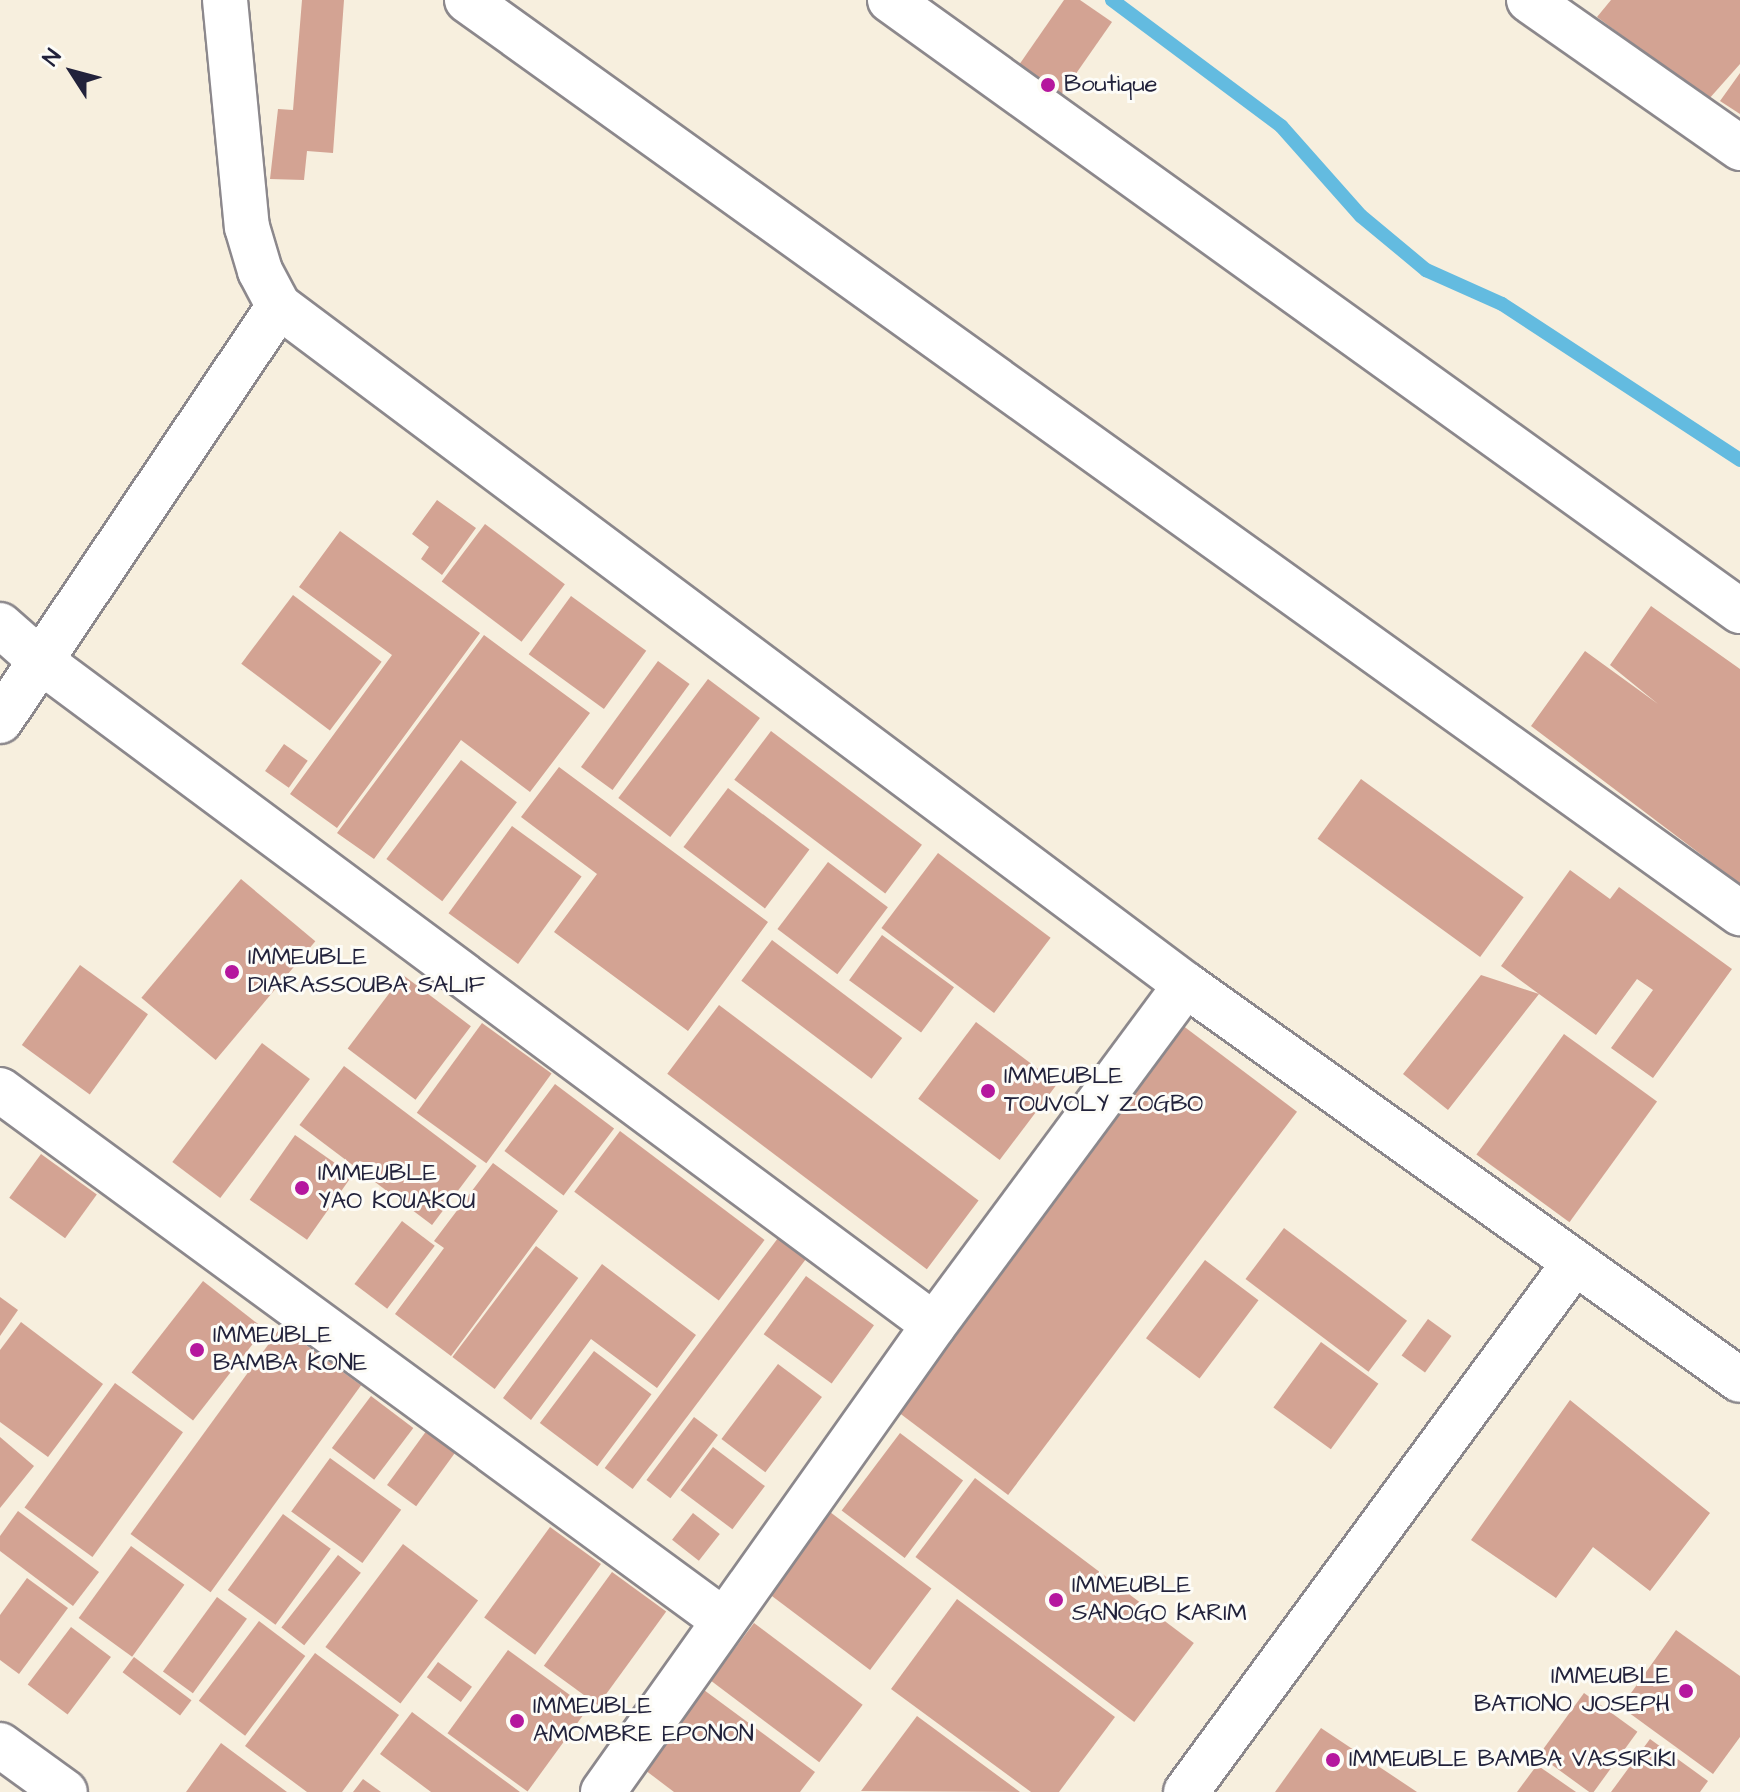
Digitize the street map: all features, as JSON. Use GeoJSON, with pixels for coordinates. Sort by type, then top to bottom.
{"type":"FeatureCollection","features":[{"type":"Feature","properties":{"kind":"street"},"geometry":{"type":"LineString","coordinates":[[225,0],[247,227],[260,271],[279,306],[1186,985],[1740,1380]]}},
{"type":"Feature","properties":{"kind":"street"},"geometry":{"type":"LineString","coordinates":[[467,0],[1740,913]]}},
{"type":"Feature","properties":{"kind":"street"},"geometry":{"type":"LineString","coordinates":[[890,0],[1740,611]]}},
{"type":"Feature","properties":{"kind":"street"},"geometry":{"type":"LineString","coordinates":[[1557,8],[1740,148]]}},
{"type":"Feature","properties":{"kind":"street"},"geometry":{"type":"LineString","coordinates":[[0,721],[279,306]]}},
{"type":"Feature","properties":{"kind":"street"},"geometry":{"type":"LineString","coordinates":[[0,625],[42,662],[934,1325]]}},
{"type":"Feature","properties":{"kind":"street"},"geometry":{"type":"LineString","coordinates":[[603,1792],[934,1325],[1186,985]]}},
{"type":"Feature","properties":{"kind":"street"},"geometry":{"type":"LineString","coordinates":[[0,1090],[723,1620]]}},
{"type":"Feature","properties":{"kind":"street"},"geometry":{"type":"LineString","coordinates":[[1186,1792],[1575,1262]]}},
{"type":"Feature","properties":{"kind":"street"},"geometry":{"type":"LineString","coordinates":[[0,1745],[65,1792]]}},
{"type":"Feature","properties":{"kind":"building"},"geometry":{"type":"Polygon","coordinates":[[[302,0],[344,0],[333,153],[307,151],[304,180],[270,179],[278,109],[293,110],[302,0]]]}},
{"type":"Feature","properties":{"kind":"building"},"geometry":{"type":"Polygon","coordinates":[[[1064,0],[1080,0],[1112,22],[1052,108],[1010,78],[1064,0]]]}},
{"type":"Feature","properties":{"kind":"building"},"geometry":{"type":"Polygon","coordinates":[[[1611,0],[1740,0],[1740,64],[1708,100],[1597,17],[1611,0]]]}},
{"type":"Feature","properties":{"kind":"building"},"geometry":{"type":"Polygon","coordinates":[[[1740,73],[1740,114],[1720,101],[1740,73]]]}},
{"type":"Feature","properties":{"kind":"building"},"geometry":{"type":"Polygon","coordinates":[[[437,500],[476,528],[442,575],[421,559],[429,547],[412,534],[437,500]]]}},
{"type":"Feature","properties":{"kind":"building"},"geometry":{"type":"Polygon","coordinates":[[[485,524],[565,584],[522,642],[442,582],[485,524]]]}},
{"type":"Feature","properties":{"kind":"building"},"geometry":{"type":"Polygon","coordinates":[[[340,531],[480,633],[337,828],[290,794],[392,655],[299,587],[340,531]]]}},
{"type":"Feature","properties":{"kind":"building"},"geometry":{"type":"Polygon","coordinates":[[[293,595],[382,662],[330,730],[241,664],[293,595]]]}},
{"type":"Feature","properties":{"kind":"building"},"geometry":{"type":"Polygon","coordinates":[[[571,596],[646,651],[604,709],[529,654],[571,596]]]}},
{"type":"Feature","properties":{"kind":"building"},"geometry":{"type":"Polygon","coordinates":[[[1651,606],[1740,669],[1740,884],[1531,726],[1585,651],[1658,704],[1610,665],[1651,606]]]}},
{"type":"Feature","properties":{"kind":"building"},"geometry":{"type":"Polygon","coordinates":[[[484,635],[590,713],[530,792],[461,740],[374,859],[337,833],[484,635]]]}},
{"type":"Feature","properties":{"kind":"building"},"geometry":{"type":"Polygon","coordinates":[[[658,661],[690,684],[613,790],[581,767],[658,661]]]}},
{"type":"Feature","properties":{"kind":"building"},"geometry":{"type":"Polygon","coordinates":[[[708,679],[760,718],[670,837],[618,798],[708,679]]]}},
{"type":"Feature","properties":{"kind":"building"},"geometry":{"type":"Polygon","coordinates":[[[771,731],[922,845],[885,893],[734,780],[771,731]]]}},
{"type":"Feature","properties":{"kind":"building"},"geometry":{"type":"Polygon","coordinates":[[[284,744],[308,761],[289,788],[265,771],[284,744]]]}},
{"type":"Feature","properties":{"kind":"building"},"geometry":{"type":"Polygon","coordinates":[[[461,760],[517,802],[442,901],[386,859],[461,760]]]}},
{"type":"Feature","properties":{"kind":"building"},"geometry":{"type":"Polygon","coordinates":[[[559,767],[768,922],[688,1031],[554,932],[597,874],[521,817],[559,767]]]}},
{"type":"Feature","properties":{"kind":"building"},"geometry":{"type":"Polygon","coordinates":[[[1361,779],[1524,897],[1480,957],[1318,839],[1361,779]]]}},
{"type":"Feature","properties":{"kind":"building"},"geometry":{"type":"Polygon","coordinates":[[[728,788],[809,849],[765,908],[683,847],[728,788]]]}},
{"type":"Feature","properties":{"kind":"building"},"geometry":{"type":"Polygon","coordinates":[[[512,826],[582,877],[518,964],[449,913],[512,826]]]}},
{"type":"Feature","properties":{"kind":"building"},"geometry":{"type":"Polygon","coordinates":[[[938,853],[1051,938],[994,1013],[881,928],[938,853]]]}},
{"type":"Feature","properties":{"kind":"building"},"geometry":{"type":"Polygon","coordinates":[[[828,862],[888,907],[837,974],[777,929],[828,862]]]}},
{"type":"Feature","properties":{"kind":"building"},"geometry":{"type":"Polygon","coordinates":[[[1570,870],[1610,899],[1619,887],[1732,969],[1653,1078],[1611,1048],[1653,990],[1637,979],[1596,1035],[1501,966],[1570,870]]]}},
{"type":"Feature","properties":{"kind":"building","name":"IMMEUBLE DIARASSOUBA SALIF"},"geometry":{"type":"Polygon","coordinates":[[[241,879],[315,941],[216,1060],[141,998],[241,879]]]}},
{"type":"Feature","properties":{"kind":"building"},"geometry":{"type":"Polygon","coordinates":[[[882,935],[954,987],[921,1033],[849,980],[882,935]]]}},
{"type":"Feature","properties":{"kind":"building"},"geometry":{"type":"Polygon","coordinates":[[[772,940],[902,1038],[871,1079],[741,981],[772,940]]]}},
{"type":"Feature","properties":{"kind":"building"},"geometry":{"type":"Polygon","coordinates":[[[80,965],[148,1014],[90,1094],[22,1045],[80,965]]]}},
{"type":"Feature","properties":{"kind":"building"},"geometry":{"type":"Polygon","coordinates":[[[403,975],[471,1026],[416,1100],[348,1048],[403,975]]]}},
{"type":"Feature","properties":{"kind":"building"},"geometry":{"type":"Polygon","coordinates":[[[1481,975],[1539,994],[1448,1110],[1403,1074],[1481,975]]]}},
{"type":"Feature","properties":{"kind":"building"},"geometry":{"type":"Polygon","coordinates":[[[719,1005],[979,1201],[927,1269],[667,1074],[719,1005]]]}},
{"type":"Feature","properties":{"kind":"building","name":"IMMEUBLE TOUVOLY ZOGBO"},"geometry":{"type":"Polygon","coordinates":[[[976,1022],[1057,1083],[1000,1160],[918,1099],[976,1022]]]}},
{"type":"Feature","properties":{"kind":"building"},"geometry":{"type":"Polygon","coordinates":[[[1178,1022],[1297,1112],[1008,1495],[889,1405],[1178,1022]]]}},
{"type":"Feature","properties":{"kind":"building"},"geometry":{"type":"Polygon","coordinates":[[[482,1023],[552,1074],[486,1163],[417,1113],[482,1023]]]}},
{"type":"Feature","properties":{"kind":"building"},"geometry":{"type":"Polygon","coordinates":[[[1564,1034],[1657,1102],[1569,1222],[1476,1155],[1564,1034]]]}},
{"type":"Feature","properties":{"kind":"building"},"geometry":{"type":"Polygon","coordinates":[[[262,1043],[310,1079],[220,1198],[172,1162],[262,1043]]]}},
{"type":"Feature","properties":{"kind":"building"},"geometry":{"type":"Polygon","coordinates":[[[344,1066],[477,1166],[432,1225],[299,1125],[344,1066]]]}},
{"type":"Feature","properties":{"kind":"building"},"geometry":{"type":"Polygon","coordinates":[[[555,1084],[614,1129],[564,1196],[504,1151],[555,1084]]]}},
{"type":"Feature","properties":{"kind":"building"},"geometry":{"type":"Polygon","coordinates":[[[620,1131],[765,1240],[719,1301],[574,1192],[620,1131]]]}},
{"type":"Feature","properties":{"kind":"building","name":"IMMEUBLE YAO KOUAKOU"},"geometry":{"type":"Polygon","coordinates":[[[295,1135],[352,1175],[307,1240],[250,1200],[295,1135]]]}},
{"type":"Feature","properties":{"kind":"building"},"geometry":{"type":"Polygon","coordinates":[[[41,1154],[97,1195],[65,1238],[9,1198],[41,1154]]]}},
{"type":"Feature","properties":{"kind":"building"},"geometry":{"type":"Polygon","coordinates":[[[493,1163],[558,1211],[451,1356],[395,1314],[444,1248],[434,1241],[493,1163]]]}},
{"type":"Feature","properties":{"kind":"building"},"geometry":{"type":"Polygon","coordinates":[[[402,1221],[435,1246],[387,1309],[354,1284],[402,1221]]]}},
{"type":"Feature","properties":{"kind":"building"},"geometry":{"type":"Polygon","coordinates":[[[1284,1228],[1407,1321],[1368,1372],[1245,1279],[1284,1228]]]}},
{"type":"Feature","properties":{"kind":"building"},"geometry":{"type":"Polygon","coordinates":[[[778,1238],[806,1259],[633,1489],[605,1468],[778,1238]]]}},
{"type":"Feature","properties":{"kind":"building"},"geometry":{"type":"Polygon","coordinates":[[[536,1246],[578,1278],[495,1389],[452,1357],[536,1246]]]}},
{"type":"Feature","properties":{"kind":"building"},"geometry":{"type":"Polygon","coordinates":[[[1205,1260],[1259,1300],[1200,1379],[1146,1338],[1205,1260]]]}},
{"type":"Feature","properties":{"kind":"building"},"geometry":{"type":"Polygon","coordinates":[[[602,1264],[696,1335],[657,1388],[591,1339],[531,1420],[503,1398],[602,1264]]]}},
{"type":"Feature","properties":{"kind":"building"},"geometry":{"type":"Polygon","coordinates":[[[806,1276],[874,1325],[832,1384],[764,1334],[806,1276]]]}},
{"type":"Feature","properties":{"kind":"building","name":"IMMEUBLE BAMBA KONE"},"geometry":{"type":"Polygon","coordinates":[[[203,1281],[264,1329],[193,1420],[132,1372],[203,1281]]]}},
{"type":"Feature","properties":{"kind":"building"},"geometry":{"type":"Polygon","coordinates":[[[0,1297],[18,1310],[0,1336],[0,1297]]]}},
{"type":"Feature","properties":{"kind":"building"},"geometry":{"type":"Polygon","coordinates":[[[1428,1319],[1451,1336],[1425,1372],[1402,1355],[1428,1319]]]}},
{"type":"Feature","properties":{"kind":"building"},"geometry":{"type":"Polygon","coordinates":[[[21,1322],[103,1384],[48,1457],[0,1422],[0,1350],[21,1322]]]}},
{"type":"Feature","properties":{"kind":"building"},"geometry":{"type":"Polygon","coordinates":[[[281,1327],[361,1385],[211,1592],[131,1534],[281,1327]]]}},
{"type":"Feature","properties":{"kind":"building"},"geometry":{"type":"Polygon","coordinates":[[[1321,1342],[1378,1384],[1331,1449],[1273,1408],[1321,1342]]]}},
{"type":"Feature","properties":{"kind":"building"},"geometry":{"type":"Polygon","coordinates":[[[594,1351],[652,1394],[597,1466],[540,1423],[594,1351]]]}},
{"type":"Feature","properties":{"kind":"building"},"geometry":{"type":"Polygon","coordinates":[[[778,1364],[822,1397],[765,1472],[721,1439],[778,1364]]]}},
{"type":"Feature","properties":{"kind":"building"},"geometry":{"type":"Polygon","coordinates":[[[115,1383],[183,1432],[92,1557],[24,1508],[115,1383]]]}},
{"type":"Feature","properties":{"kind":"building"},"geometry":{"type":"Polygon","coordinates":[[[371,1396],[413,1428],[374,1480],[332,1448],[371,1396]]]}},
{"type":"Feature","properties":{"kind":"building"},"geometry":{"type":"Polygon","coordinates":[[[1570,1400],[1710,1513],[1650,1591],[1593,1547],[1556,1598],[1471,1540],[1570,1400]]]}},
{"type":"Feature","properties":{"kind":"building"},"geometry":{"type":"Polygon","coordinates":[[[694,1417],[718,1435],[670,1498],[646,1480],[694,1417]]]}},
{"type":"Feature","properties":{"kind":"building"},"geometry":{"type":"Polygon","coordinates":[[[427,1430],[456,1451],[416,1506],[387,1485],[427,1430]]]}},
{"type":"Feature","properties":{"kind":"building"},"geometry":{"type":"Polygon","coordinates":[[[900,1433],[963,1481],[905,1558],[842,1510],[900,1433]]]}},
{"type":"Feature","properties":{"kind":"building"},"geometry":{"type":"Polygon","coordinates":[[[0,1437],[34,1466],[0,1508],[0,1437]]]}},
{"type":"Feature","properties":{"kind":"building"},"geometry":{"type":"Polygon","coordinates":[[[713,1447],[765,1486],[732,1529],[681,1490],[713,1447]]]}},
{"type":"Feature","properties":{"kind":"building"},"geometry":{"type":"Polygon","coordinates":[[[330,1458],[401,1510],[362,1563],[291,1511],[330,1458]]]}},
{"type":"Feature","properties":{"kind":"building","name":"IMMEUBLE SANOGO KARIM"},"geometry":{"type":"Polygon","coordinates":[[[975,1478],[1194,1643],[1134,1722],[915,1557],[975,1478]]]}},
{"type":"Feature","properties":{"kind":"building"},"geometry":{"type":"Polygon","coordinates":[[[18,1511],[99,1572],[73,1606],[0,1551],[0,1536],[18,1511]]]}},
{"type":"Feature","properties":{"kind":"building"},"geometry":{"type":"Polygon","coordinates":[[[830,1512],[931,1588],[870,1670],[769,1593],[830,1512]]]}},
{"type":"Feature","properties":{"kind":"building"},"geometry":{"type":"Polygon","coordinates":[[[693,1513],[720,1534],[699,1561],[672,1540],[693,1513]]]}},
{"type":"Feature","properties":{"kind":"building"},"geometry":{"type":"Polygon","coordinates":[[[283,1514],[331,1549],[275,1625],[228,1590],[283,1514]]]}},
{"type":"Feature","properties":{"kind":"building"},"geometry":{"type":"Polygon","coordinates":[[[550,1527],[601,1564],[535,1655],[484,1618],[550,1527]]]}},
{"type":"Feature","properties":{"kind":"building"},"geometry":{"type":"Polygon","coordinates":[[[403,1544],[478,1601],[400,1704],[325,1647],[403,1544]]]}},
{"type":"Feature","properties":{"kind":"building"},"geometry":{"type":"Polygon","coordinates":[[[131,1546],[184,1585],[132,1657],[79,1618],[131,1546]]]}},
{"type":"Feature","properties":{"kind":"building"},"geometry":{"type":"Polygon","coordinates":[[[338,1555],[361,1573],[304,1645],[281,1627],[338,1555]]]}},
{"type":"Feature","properties":{"kind":"building"},"geometry":{"type":"Polygon","coordinates":[[[612,1572],[666,1611],[598,1705],[544,1666],[612,1572]]]}},
{"type":"Feature","properties":{"kind":"building"},"geometry":{"type":"Polygon","coordinates":[[[27,1578],[68,1608],[19,1674],[0,1660],[0,1615],[27,1578]]]}},
{"type":"Feature","properties":{"kind":"building"},"geometry":{"type":"Polygon","coordinates":[[[217,1597],[247,1619],[193,1693],[163,1671],[217,1597]]]}},
{"type":"Feature","properties":{"kind":"building"},"geometry":{"type":"Polygon","coordinates":[[[957,1599],[1115,1717],[1059,1792],[1031,1792],[891,1689],[957,1599]]]}},
{"type":"Feature","properties":{"kind":"building"},"geometry":{"type":"Polygon","coordinates":[[[259,1621],[305,1656],[245,1736],[199,1701],[259,1621]]]}},
{"type":"Feature","properties":{"kind":"building"},"geometry":{"type":"Polygon","coordinates":[[[754,1623],[863,1705],[819,1762],[711,1681],[754,1623]]]}},
{"type":"Feature","properties":{"kind":"building"},"geometry":{"type":"Polygon","coordinates":[[[71,1627],[111,1657],[68,1715],[28,1685],[71,1627]]]}},
{"type":"Feature","properties":{"kind":"building","name":"IMMEUBLE BATIONO JOSEPH"},"geometry":{"type":"Polygon","coordinates":[[[1676,1630],[1740,1676],[1740,1737],[1713,1774],[1621,1707],[1676,1630]]]}},
{"type":"Feature","properties":{"kind":"building","name":"IMMEUBLE AMOMBRE EPONON"},"geometry":{"type":"Polygon","coordinates":[[[508,1650],[588,1708],[528,1792],[447,1733],[508,1650]]]}},
{"type":"Feature","properties":{"kind":"building"},"geometry":{"type":"Polygon","coordinates":[[[315,1653],[399,1715],[342,1792],[307,1792],[245,1746],[315,1653]]]}},
{"type":"Feature","properties":{"kind":"building"},"geometry":{"type":"Polygon","coordinates":[[[134,1657],[192,1700],[180,1716],[123,1672],[134,1657]]]}},
{"type":"Feature","properties":{"kind":"building"},"geometry":{"type":"Polygon","coordinates":[[[438,1662],[472,1687],[461,1702],[427,1677],[438,1662]]]}},
{"type":"Feature","properties":{"kind":"building"},"geometry":{"type":"Polygon","coordinates":[[[704,1690],[815,1772],[800,1792],[674,1792],[645,1770],[704,1690]]]}},
{"type":"Feature","properties":{"kind":"building"},"geometry":{"type":"Polygon","coordinates":[[[1584,1693],[1637,1732],[1594,1792],[1589,1792],[1539,1755],[1584,1693]]]}},
{"type":"Feature","properties":{"kind":"building"},"geometry":{"type":"Polygon","coordinates":[[[412,1712],[520,1792],[431,1792],[380,1754],[412,1712]]]}},
{"type":"Feature","properties":{"kind":"building"},"geometry":{"type":"Polygon","coordinates":[[[917,1716],[1020,1792],[861,1791],[917,1716]]]}},
{"type":"Feature","properties":{"kind":"building","name":"IMMEUBLE BAMBA VASSIRIKI"},"geometry":{"type":"Polygon","coordinates":[[[1321,1728],[1417,1792],[1275,1792],[1321,1728]]]}},
{"type":"Feature","properties":{"kind":"building"},"geometry":{"type":"Polygon","coordinates":[[[1650,1739],[1708,1781],[1700,1792],[1611,1792],[1650,1739]]]}},
{"type":"Feature","properties":{"kind":"building"},"geometry":{"type":"Polygon","coordinates":[[[221,1743],[287,1792],[186,1792],[221,1743]]]}},
{"type":"Feature","properties":{"kind":"building"},"geometry":{"type":"Polygon","coordinates":[[[1537,1765],[1576,1792],[1517,1792],[1537,1765]]]}},
{"type":"Feature","properties":{"kind":"building"},"geometry":{"type":"Polygon","coordinates":[[[363,1779],[381,1792],[353,1792],[363,1779]]]}},
{"type":"Feature","properties":{"kind":"waterway"},"geometry":{"type":"LineString","coordinates":[[1112,0],[1281,126],[1361,216],[1426,270],[1502,304],[1740,460]]}},
{"type":"Feature","properties":{"kind":"place","name":"Boutique"},"geometry":{"type":"Point","coordinates":[1048,85]}},
{"type":"Feature","properties":{"kind":"place","name":"IMMEUBLE DIARASSOUBA SALIF"},"geometry":{"type":"Point","coordinates":[232,972]}},
{"type":"Feature","properties":{"kind":"place","name":"IMMEUBLE TOUVOLY ZOGBO"},"geometry":{"type":"Point","coordinates":[988,1091]}},
{"type":"Feature","properties":{"kind":"place","name":"IMMEUBLE YAO KOUAKOU"},"geometry":{"type":"Point","coordinates":[302,1188]}},
{"type":"Feature","properties":{"kind":"place","name":"IMMEUBLE BAMBA KONE"},"geometry":{"type":"Point","coordinates":[197,1350]}},
{"type":"Feature","properties":{"kind":"place","name":"IMMEUBLE SANOGO KARIM"},"geometry":{"type":"Point","coordinates":[1056,1600]}},
{"type":"Feature","properties":{"kind":"place","name":"IMMEUBLE BATIONO JOSEPH"},"geometry":{"type":"Point","coordinates":[1686,1691]}},
{"type":"Feature","properties":{"kind":"place","name":"IMMEUBLE AMOMBRE EPONON"},"geometry":{"type":"Point","coordinates":[517,1721]}},
{"type":"Feature","properties":{"kind":"place","name":"IMMEUBLE BAMBA VASSIRIKI"},"geometry":{"type":"Point","coordinates":[1333,1760]}}]}
